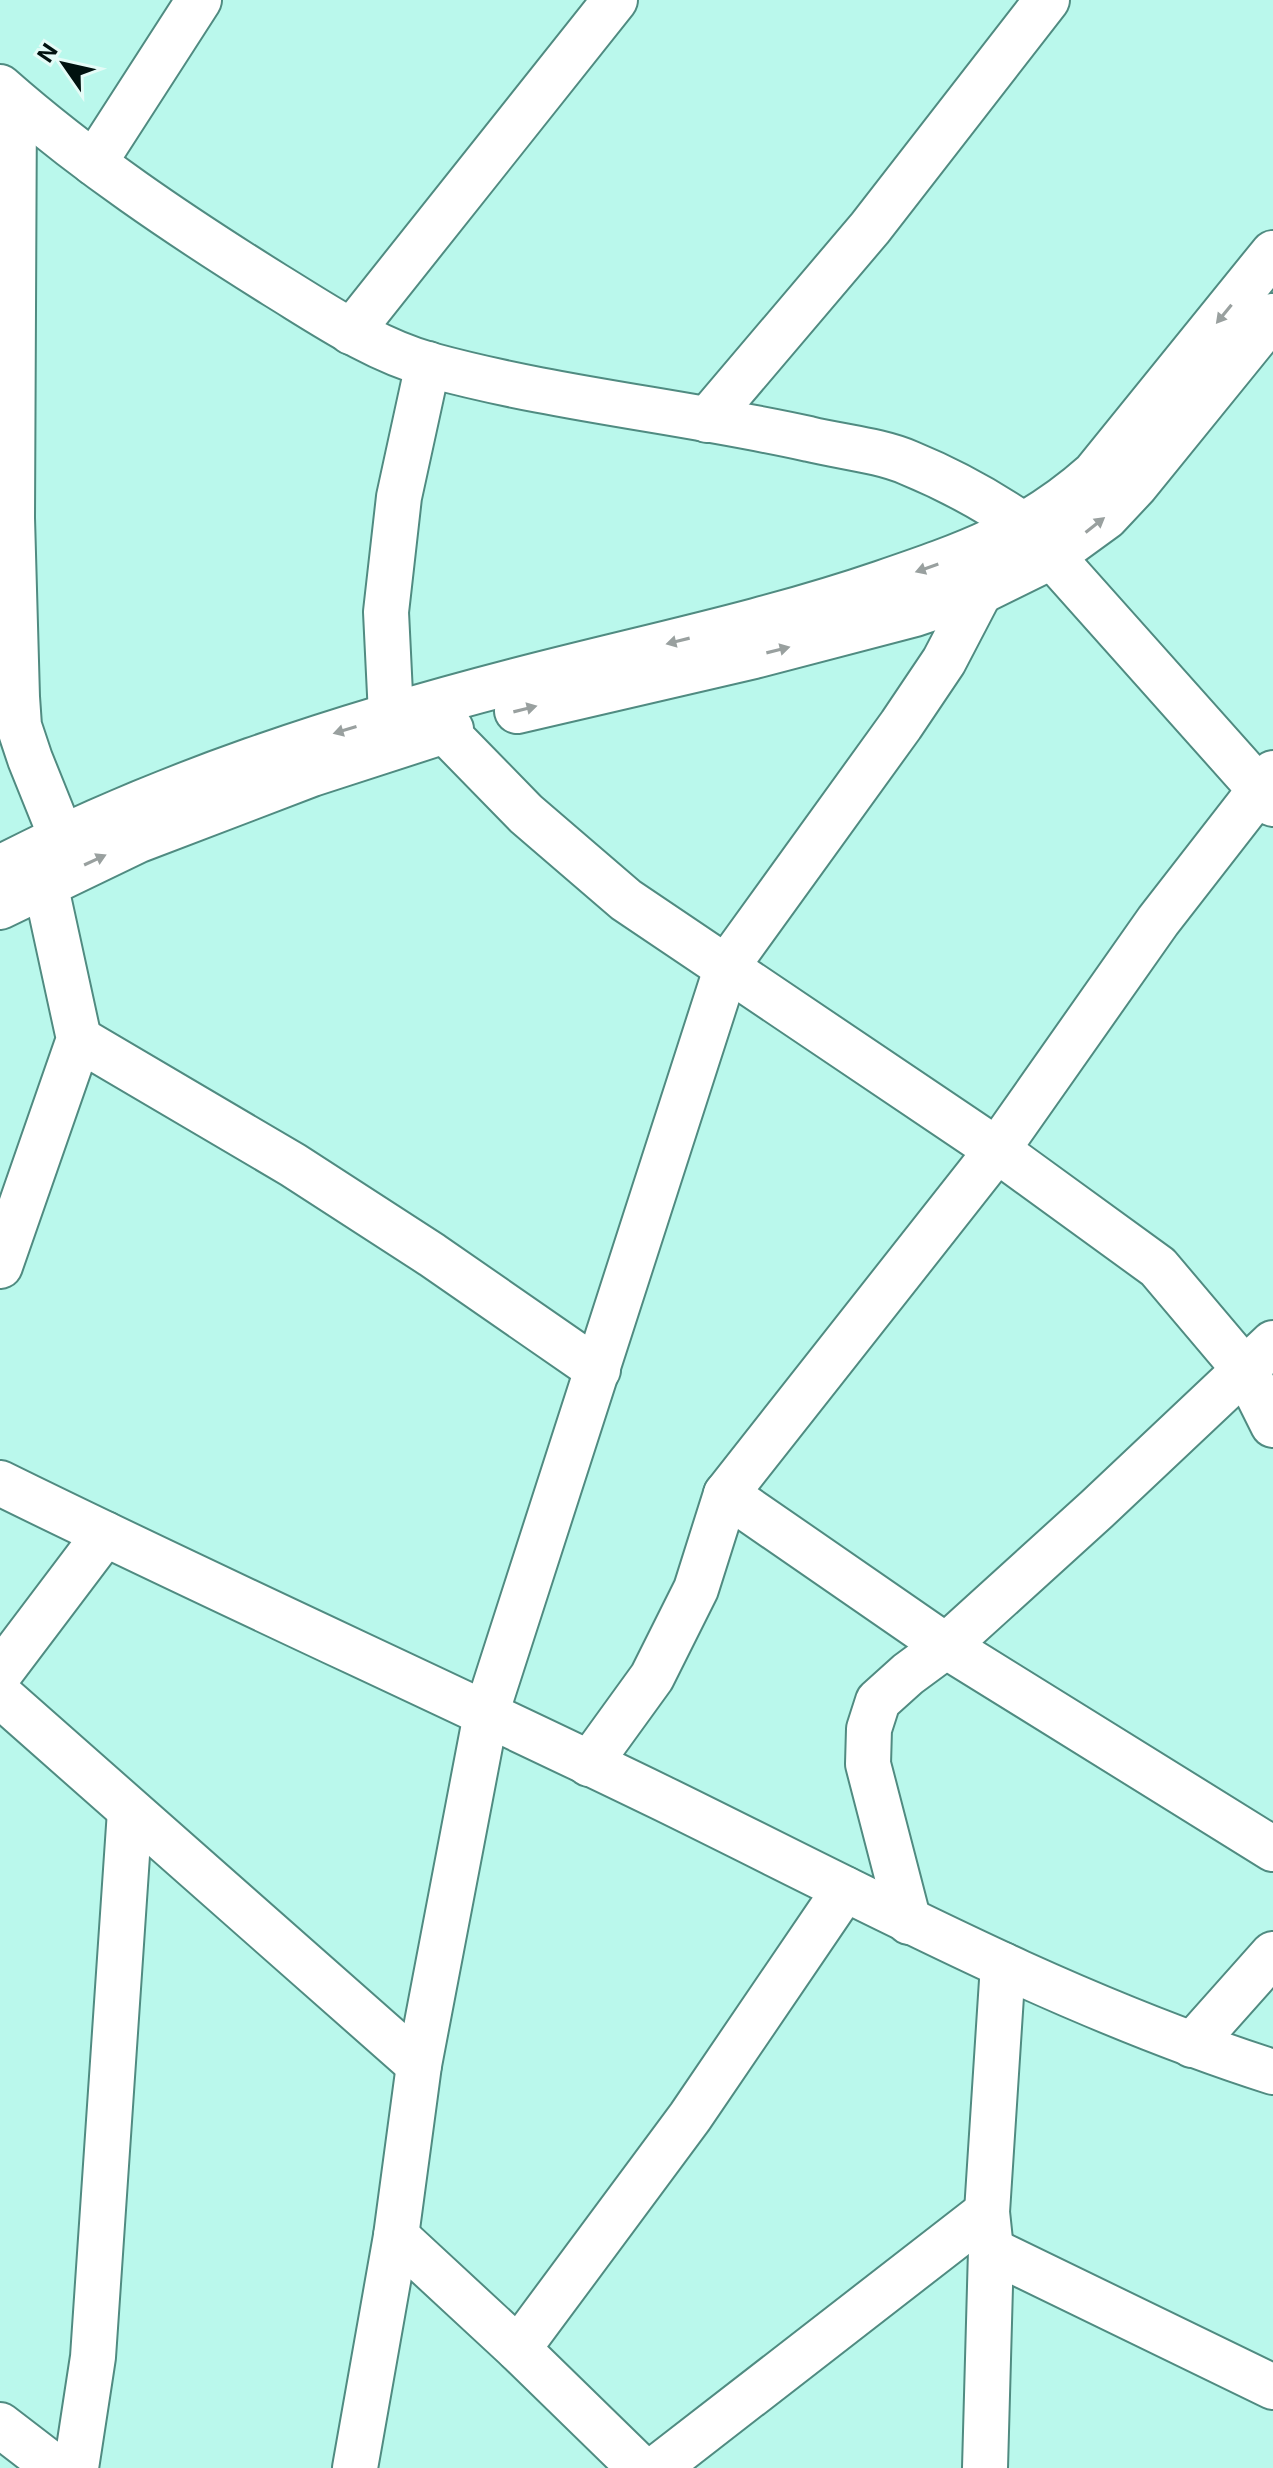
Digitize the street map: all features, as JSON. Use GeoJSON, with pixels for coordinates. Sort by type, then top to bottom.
{"type":"FeatureCollection","features":[{"type":"Feature","properties":{"kind":"street"},"geometry":{"type":"LineString","coordinates":[[94,163],[199,0]]}},
{"type":"Feature","properties":{"kind":"street"},"geometry":{"type":"LineString","coordinates":[[351,332],[615,0]]}},
{"type":"Feature","properties":{"kind":"street"},"geometry":{"type":"LineString","coordinates":[[707,420],[870,228],[1047,0]]}},
{"type":"Feature","properties":{"kind":"street"},"geometry":{"type":"LineString","coordinates":[[7,94],[94,163],[217,249],[351,332],[428,364],[580,398],[779,432],[906,461],[980,495],[1038,542],[1268,789],[1158,921],[997,1150],[726,1494],[696,1589],[652,1677],[589,1764]]}},
{"type":"Feature","properties":{"kind":"street"},"geometry":{"type":"LineString","coordinates":[[7,94],[6,515],[19,726],[61,836]]}},
{"type":"Feature","properties":{"kind":"street"},"geometry":{"type":"LineString","coordinates":[[1038,542],[1065,500],[1094,474],[1164,391],[1273,253]]}},
{"type":"Feature","properties":{"kind":"street"},"geometry":{"type":"LineString","coordinates":[[0,907],[139,840],[312,774],[444,730],[915,614],[974,572],[1038,542],[1106,517],[1136,485],[1273,316]]}},
{"type":"Feature","properties":{"kind":"street"},"geometry":{"type":"LineString","coordinates":[[391,715],[386,612],[399,497],[428,364]]}},
{"type":"Feature","properties":{"kind":"street"},"geometry":{"type":"LineString","coordinates":[[0,868],[61,836],[196,782],[296,745],[391,715],[806,609],[974,572]]}},
{"type":"Feature","properties":{"kind":"street"},"geometry":{"type":"LineString","coordinates":[[355,2468],[396,2236],[419,2065],[486,1714],[727,966],[944,661],[974,572]]}},
{"type":"Feature","properties":{"kind":"street"},"geometry":{"type":"LineString","coordinates":[[444,730],[526,814],[626,900],[997,1150],[1158,1267],[1259,1357],[1273,1425]]}},
{"type":"Feature","properties":{"kind":"street"},"geometry":{"type":"LineString","coordinates":[[0,1266],[79,1039],[45,883]]}},
{"type":"Feature","properties":{"kind":"street"},"geometry":{"type":"LineString","coordinates":[[79,1039],[293,1165],[432,1255],[598,1370]]}},
{"type":"Feature","properties":{"kind":"street"},"geometry":{"type":"LineString","coordinates":[[909,1922],[868,1764],[869,1729],[878,1701],[946,1646],[1259,1357]]}},
{"type":"Feature","properties":{"kind":"street"},"geometry":{"type":"LineString","coordinates":[[0,1483],[486,1714],[909,1922],[1192,2045],[1273,2072]]}},
{"type":"Feature","properties":{"kind":"street"},"geometry":{"type":"LineString","coordinates":[[726,1494],[946,1646],[1273,1849]]}},
{"type":"Feature","properties":{"kind":"street"},"geometry":{"type":"LineString","coordinates":[[0,1673],[105,1534]]}},
{"type":"Feature","properties":{"kind":"street"},"geometry":{"type":"LineString","coordinates":[[0,1695],[419,2065]]}},
{"type":"Feature","properties":{"kind":"street"},"geometry":{"type":"LineString","coordinates":[[76,2468],[93,2357],[130,1811]]}},
{"type":"Feature","properties":{"kind":"street"},"geometry":{"type":"LineString","coordinates":[[518,2349],[690,2117],[845,1889]]}},
{"type":"Feature","properties":{"kind":"street"},"geometry":{"type":"LineString","coordinates":[[1192,2045],[1273,1954]]}},
{"type":"Feature","properties":{"kind":"street"},"geometry":{"type":"LineString","coordinates":[[985,2468],[989,2231],[1003,1965]]}},
{"type":"Feature","properties":{"kind":"street"},"geometry":{"type":"LineString","coordinates":[[989,2231],[1273,2387]]}},
{"type":"Feature","properties":{"kind":"street"},"geometry":{"type":"LineString","coordinates":[[657,2468],[989,2231]]}},
{"type":"Feature","properties":{"kind":"street"},"geometry":{"type":"LineString","coordinates":[[396,2236],[640,2468]]}},
{"type":"Feature","properties":{"kind":"street"},"geometry":{"type":"LineString","coordinates":[[0,2425],[56,2468]]}}]}
